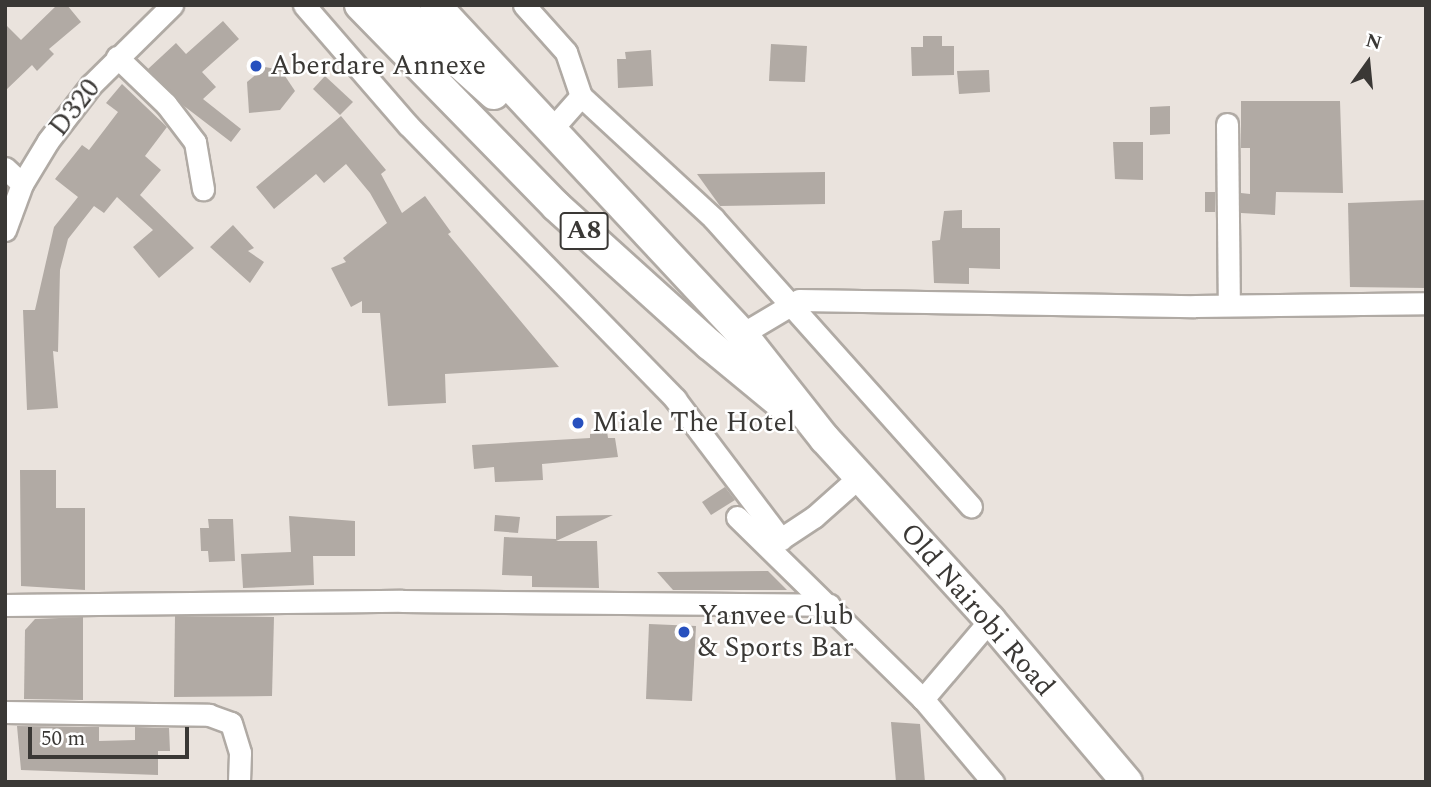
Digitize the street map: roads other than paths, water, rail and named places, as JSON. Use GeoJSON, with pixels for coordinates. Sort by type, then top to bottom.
{"type":"FeatureCollection","features":[{"type":"Feature","properties":{"kind":"highway","name":"Old Nairobi Road"},"geometry":{"type":"LineString","coordinates":[[360,5],[556,206],[710,345],[825,439]]}},
{"type":"Feature","properties":{"kind":"highway"},"geometry":{"type":"LineString","coordinates":[[395,5],[595,178]]}},
{"type":"Feature","properties":{"kind":"highway","name":"Old Nairobi Road"},"geometry":{"type":"LineString","coordinates":[[435,5],[742,334],[825,439],[990,620],[1127,782]]}},
{"type":"Feature","properties":{"kind":"street","name":"D320"},"geometry":{"type":"LineString","coordinates":[[5,230],[22,184],[55,131],[117,57],[172,5]]}},
{"type":"Feature","properties":{"kind":"street"},"geometry":{"type":"LineString","coordinates":[[304,5],[408,124],[675,399],[775,543],[829,605],[923,699],[993,782]]}},
{"type":"Feature","properties":{"kind":"street"},"geometry":{"type":"LineString","coordinates":[[524,5],[566,52],[581,96],[713,218],[971,507]]}},
{"type":"Feature","properties":{"kind":"street"},"geometry":{"type":"LineString","coordinates":[[117,57],[166,104],[195,142],[203,189]]}},
{"type":"Feature","properties":{"kind":"street"},"geometry":{"type":"LineString","coordinates":[[551,130],[581,96]]}},
{"type":"Feature","properties":{"kind":"street"},"geometry":{"type":"LineString","coordinates":[[1227,124],[1228,306]]}},
{"type":"Feature","properties":{"kind":"street"},"geometry":{"type":"LineString","coordinates":[[5,167],[22,184]]}},
{"type":"Feature","properties":{"kind":"street"},"geometry":{"type":"LineString","coordinates":[[742,334],[799,300],[1002,300],[1228,306],[1426,303]]}},
{"type":"Feature","properties":{"kind":"street"},"geometry":{"type":"LineString","coordinates":[[775,543],[814,517],[859,477]]}},
{"type":"Feature","properties":{"kind":"street"},"geometry":{"type":"LineString","coordinates":[[737,517],[775,543]]}},
{"type":"Feature","properties":{"kind":"street"},"geometry":{"type":"LineString","coordinates":[[5,605],[402,601],[829,605]]}},
{"type":"Feature","properties":{"kind":"street"},"geometry":{"type":"LineString","coordinates":[[923,699],[990,620]]}},
{"type":"Feature","properties":{"kind":"street"},"geometry":{"type":"LineString","coordinates":[[5,712],[209,715],[231,723],[240,753],[239,782]]}},
{"type":"Feature","properties":{"kind":"place","name":"Aberdare Annexe"},"geometry":{"type":"Point","coordinates":[256,66]}},
{"type":"Feature","properties":{"kind":"place","name":"Miale The Hotel"},"geometry":{"type":"Point","coordinates":[578,423]}},
{"type":"Feature","properties":{"kind":"place","name":"Yanvee Club & Sports Bar"},"geometry":{"type":"Point","coordinates":[684,632]}}]}
